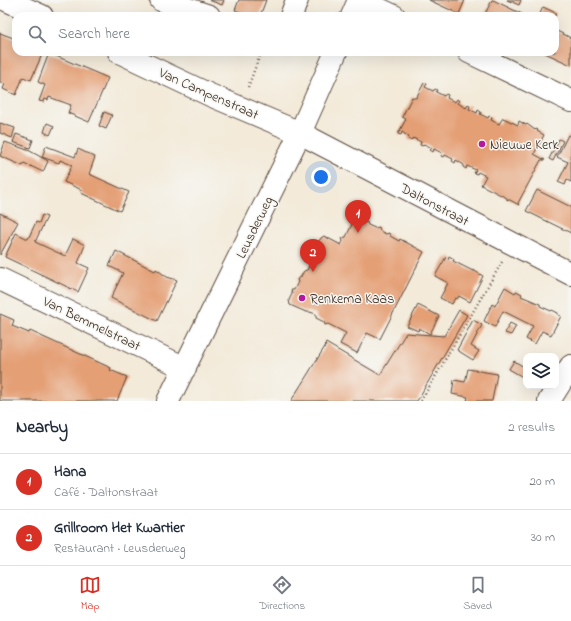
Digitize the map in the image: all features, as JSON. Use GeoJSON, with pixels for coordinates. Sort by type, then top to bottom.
{"type":"FeatureCollection","features":[{"type":"Feature","properties":{"kind":"street"},"geometry":{"type":"LineString","coordinates":[[6,0],[33,12]]}},
{"type":"Feature","properties":{"kind":"street"},"geometry":{"type":"LineString","coordinates":[[161,0],[197,12]]}},
{"type":"Feature","properties":{"kind":"street"},"geometry":{"type":"LineString","coordinates":[[292,12],[297,0]]}},
{"type":"Feature","properties":{"kind":"street"},"geometry":{"type":"LineString","coordinates":[[354,12],[360,0],[386,12]]}},
{"type":"Feature","properties":{"kind":"street","name":"Van Campenstraat"},"geometry":{"type":"LineString","coordinates":[[128,56],[241,108],[300,133]]}},
{"type":"Feature","properties":{"kind":"street","name":"Leusderweg"},"geometry":{"type":"LineString","coordinates":[[168,401],[300,133],[334,56]]}},
{"type":"Feature","properties":{"kind":"street"},"geometry":{"type":"LineString","coordinates":[[477,56],[571,101]]}},
{"type":"Feature","properties":{"kind":"street","name":"Daltonstraat"},"geometry":{"type":"LineString","coordinates":[[300,133],[571,274]]}},
{"type":"Feature","properties":{"kind":"street","name":"Van Bemmelstraat"},"geometry":{"type":"LineString","coordinates":[[0,279],[185,368]]}},
{"type":"Feature","properties":{"kind":"street"},"geometry":{"type":"LineString","coordinates":[[550,401],[571,366]]}},
{"type":"Feature","properties":{"kind":"path"},"geometry":{"type":"LineString","coordinates":[[241,108],[260,56]]}},
{"type":"Feature","properties":{"kind":"path"},"geometry":{"type":"LineString","coordinates":[[421,401],[512,244]]}},
{"type":"Feature","properties":{"kind":"building"},"geometry":{"type":"Polygon","coordinates":[[[209,0],[224,0],[222,5],[209,0]]]}},
{"type":"Feature","properties":{"kind":"building"},"geometry":{"type":"Polygon","coordinates":[[[239,0],[266,0],[262,12],[240,12],[235,10],[239,0]]]}},
{"type":"Feature","properties":{"kind":"building"},"geometry":{"type":"Polygon","coordinates":[[[429,0],[465,0],[460,12],[455,12],[429,0]]]}},
{"type":"Feature","properties":{"kind":"building"},"geometry":{"type":"Polygon","coordinates":[[[493,0],[518,12],[486,12],[493,0]]]}},
{"type":"Feature","properties":{"kind":"building"},"geometry":{"type":"Polygon","coordinates":[[[507,0],[521,0],[519,5],[507,0]]]}},
{"type":"Feature","properties":{"kind":"building"},"geometry":{"type":"Polygon","coordinates":[[[543,7],[554,12],[541,12],[543,7]]]}},
{"type":"Feature","properties":{"kind":"building"},"geometry":{"type":"Polygon","coordinates":[[[559,32],[571,38],[571,65],[552,56],[559,56],[559,32]]]}},
{"type":"Feature","properties":{"kind":"building"},"geometry":{"type":"Polygon","coordinates":[[[0,33],[12,38],[12,56],[41,56],[31,80],[23,77],[16,95],[3,89],[5,84],[0,82],[0,33]]]}},
{"type":"Feature","properties":{"kind":"building"},"geometry":{"type":"Polygon","coordinates":[[[48,56],[56,56],[108,78],[89,122],[68,113],[71,105],[49,97],[48,100],[45,99],[44,102],[39,101],[45,85],[38,82],[48,56]]]}},
{"type":"Feature","properties":{"kind":"building","name":"Nieuwe Kerk"},"geometry":{"type":"Polygon","coordinates":[[[424,83],[427,84],[425,87],[433,91],[435,89],[437,90],[436,92],[444,96],[446,94],[448,95],[447,98],[455,102],[457,99],[459,101],[458,103],[466,108],[468,105],[470,106],[469,109],[477,113],[478,110],[481,112],[480,114],[488,118],[489,116],[492,117],[491,120],[499,124],[503,118],[518,125],[519,121],[526,125],[527,124],[535,130],[538,130],[537,131],[544,135],[534,154],[545,160],[541,160],[518,203],[519,205],[481,185],[486,176],[478,172],[477,174],[474,173],[476,170],[467,166],[466,169],[463,167],[464,165],[456,160],[455,163],[452,161],[453,159],[445,155],[444,157],[441,156],[442,153],[434,149],[433,152],[430,150],[432,148],[424,144],[422,146],[420,145],[421,142],[413,138],[411,141],[408,139],[409,137],[402,132],[401,135],[398,134],[406,119],[402,117],[412,97],[416,98],[424,83]]]}},
{"type":"Feature","properties":{"kind":"building"},"geometry":{"type":"Polygon","coordinates":[[[104,112],[112,115],[106,129],[99,126],[104,112]]]}},
{"type":"Feature","properties":{"kind":"building"},"geometry":{"type":"Polygon","coordinates":[[[0,123],[15,128],[12,138],[0,133],[0,123]]]}},
{"type":"Feature","properties":{"kind":"building"},"geometry":{"type":"Polygon","coordinates":[[[47,123],[54,126],[50,135],[44,132],[47,123]]]}},
{"type":"Feature","properties":{"kind":"building"},"geometry":{"type":"Polygon","coordinates":[[[16,134],[33,140],[30,148],[13,142],[16,134]]]}},
{"type":"Feature","properties":{"kind":"building"},"geometry":{"type":"Polygon","coordinates":[[[568,135],[571,136],[571,182],[567,180],[565,185],[558,182],[568,162],[557,157],[568,135]]]}},
{"type":"Feature","properties":{"kind":"building"},"geometry":{"type":"Polygon","coordinates":[[[559,139],[563,141],[553,161],[549,159],[559,139]]]}},
{"type":"Feature","properties":{"kind":"building"},"geometry":{"type":"Polygon","coordinates":[[[5,142],[30,151],[48,161],[43,172],[24,163],[23,166],[0,156],[5,142]]]}},
{"type":"Feature","properties":{"kind":"building"},"geometry":{"type":"Polygon","coordinates":[[[46,146],[75,157],[78,149],[95,157],[89,174],[129,192],[120,211],[81,193],[82,190],[64,182],[72,165],[60,160],[59,163],[42,157],[46,146]]]}},
{"type":"Feature","properties":{"kind":"building"},"geometry":{"type":"Polygon","coordinates":[[[537,190],[571,207],[571,233],[526,211],[537,190]]]}},
{"type":"Feature","properties":{"kind":"building"},"geometry":{"type":"Polygon","coordinates":[[[0,213],[18,222],[0,255],[0,213]]]}},
{"type":"Feature","properties":{"kind":"building"},"geometry":{"type":"Polygon","coordinates":[[[42,215],[47,217],[35,242],[65,256],[73,239],[85,245],[78,263],[89,268],[78,292],[5,257],[16,233],[28,239],[36,222],[39,223],[42,215]]]}},
{"type":"Feature","properties":{"kind":"building"},"geometry":{"type":"Polygon","coordinates":[[[357,219],[364,223],[367,222],[368,225],[375,228],[379,227],[380,231],[386,234],[389,233],[390,236],[399,241],[400,239],[424,252],[380,339],[367,333],[357,353],[340,344],[346,333],[328,324],[325,325],[324,322],[316,318],[316,314],[306,312],[290,305],[289,300],[292,294],[291,290],[294,290],[298,282],[297,279],[300,278],[304,271],[307,270],[313,259],[312,255],[315,248],[314,245],[317,244],[324,236],[341,245],[343,241],[342,238],[346,237],[354,220],[357,219]]]}},
{"type":"Feature","properties":{"kind":"building"},"geometry":{"type":"Polygon","coordinates":[[[116,251],[155,271],[156,269],[167,277],[177,280],[157,321],[111,298],[123,273],[109,266],[116,251]]]}},
{"type":"Feature","properties":{"kind":"building"},"geometry":{"type":"Polygon","coordinates":[[[449,256],[454,259],[453,261],[483,276],[470,302],[459,296],[457,299],[455,298],[452,304],[440,298],[448,283],[435,276],[446,257],[448,259],[449,256]]]}},
{"type":"Feature","properties":{"kind":"building"},"geometry":{"type":"Polygon","coordinates":[[[505,287],[515,293],[516,291],[522,294],[521,296],[558,313],[558,315],[561,316],[551,335],[542,331],[535,344],[526,339],[533,326],[503,311],[495,327],[484,321],[492,304],[495,306],[505,287]]]}},
{"type":"Feature","properties":{"kind":"building"},"geometry":{"type":"Polygon","coordinates":[[[418,305],[439,316],[430,334],[419,328],[418,331],[407,326],[418,305]]]}},
{"type":"Feature","properties":{"kind":"building"},"geometry":{"type":"Polygon","coordinates":[[[459,310],[467,315],[417,401],[291,401],[326,343],[380,375],[406,333],[444,336],[459,310]]]}},
{"type":"Feature","properties":{"kind":"building"},"geometry":{"type":"Polygon","coordinates":[[[0,314],[14,320],[12,326],[29,333],[30,331],[111,368],[110,370],[127,377],[117,401],[0,401],[0,314]]]}},
{"type":"Feature","properties":{"kind":"building"},"geometry":{"type":"Polygon","coordinates":[[[473,320],[482,325],[471,346],[479,351],[473,360],[457,350],[473,320]]]}},
{"type":"Feature","properties":{"kind":"building"},"geometry":{"type":"Polygon","coordinates":[[[510,323],[516,326],[511,335],[505,333],[510,323]]]}},
{"type":"Feature","properties":{"kind":"building"},"geometry":{"type":"Polygon","coordinates":[[[514,361],[523,366],[523,377],[509,369],[514,361]]]}},
{"type":"Feature","properties":{"kind":"building"},"geometry":{"type":"Polygon","coordinates":[[[468,369],[497,374],[492,401],[467,401],[468,397],[452,394],[454,380],[465,382],[468,369]]]}},
{"type":"Feature","properties":{"kind":"place","name":"Nieuwe Kerk"},"geometry":{"type":"Point","coordinates":[482,144]}},
{"type":"Feature","properties":{"kind":"place","name":"Hana"},"geometry":{"type":"Point","coordinates":[358,233]}},
{"type":"Feature","properties":{"kind":"place","name":"Grillroom Het Kwartier"},"geometry":{"type":"Point","coordinates":[313,272]}},
{"type":"Feature","properties":{"kind":"place","name":"Renkema Kaas"},"geometry":{"type":"Point","coordinates":[302,298]}}]}
